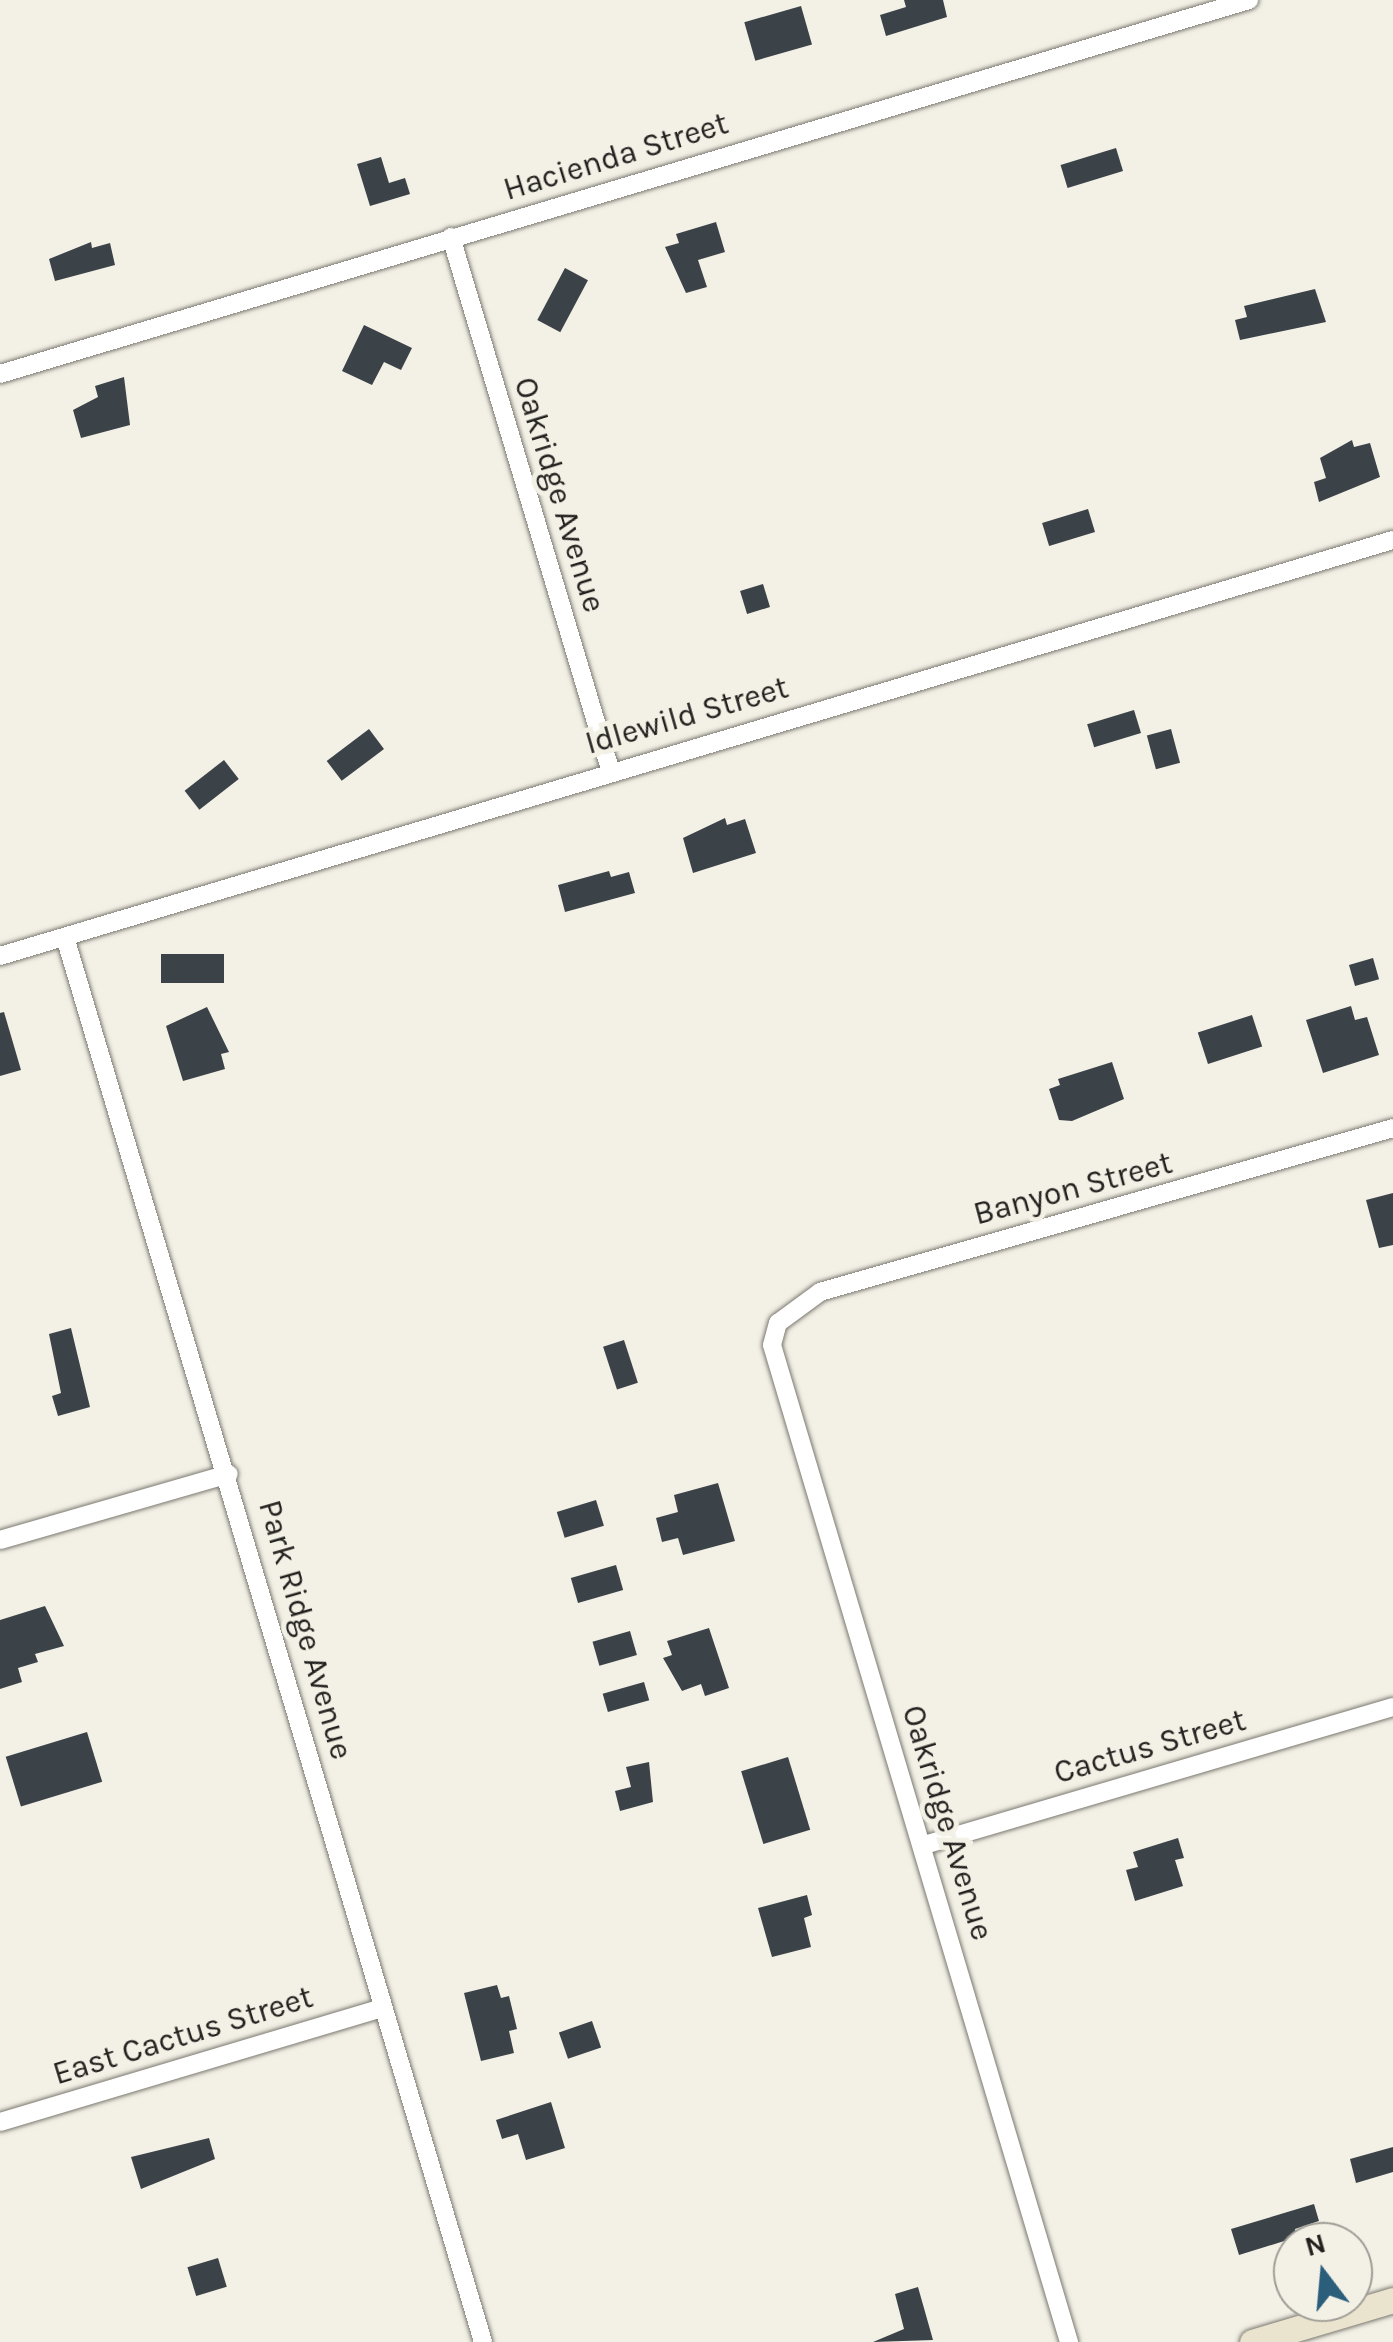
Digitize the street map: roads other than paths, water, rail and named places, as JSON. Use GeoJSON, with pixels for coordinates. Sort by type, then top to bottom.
{"type":"FeatureCollection","features":[{"type":"Feature","properties":{"kind":"street","name":"Hacienda Street"},"geometry":{"type":"LineString","coordinates":[[0,374],[1249,0]]}},
{"type":"Feature","properties":{"kind":"street","name":"Oakridge Avenue"},"geometry":{"type":"LineString","coordinates":[[452,237],[610,770]]}},
{"type":"Feature","properties":{"kind":"street","name":"Idlewild Street"},"geometry":{"type":"LineString","coordinates":[[0,956],[610,770],[1393,540]]}},
{"type":"Feature","properties":{"kind":"street","name":"Park Ridge Avenue"},"geometry":{"type":"LineString","coordinates":[[65,937],[229,1474],[382,2008],[483,2342]]}},
{"type":"Feature","properties":{"kind":"street","name":"Banyon Street"},"geometry":{"type":"LineString","coordinates":[[778,1323],[796,1304],[845,1283],[1393,1128]]}},
{"type":"Feature","properties":{"kind":"street","name":"Oakridge Avenue"},"geometry":{"type":"LineString","coordinates":[[778,1323],[774,1363],[924,1845],[1069,2342]]}},
{"type":"Feature","properties":{"kind":"street"},"geometry":{"type":"LineString","coordinates":[[0,1540],[229,1474]]}},
{"type":"Feature","properties":{"kind":"street","name":"Cactus Street"},"geometry":{"type":"LineString","coordinates":[[924,1845],[1393,1707]]}},
{"type":"Feature","properties":{"kind":"street","name":"East Cactus Street"},"geometry":{"type":"LineString","coordinates":[[0,2122],[382,2008]]}},
{"type":"Feature","properties":{"kind":"street"},"geometry":{"type":"LineString","coordinates":[[1252,2342],[1393,2300]]}}]}
